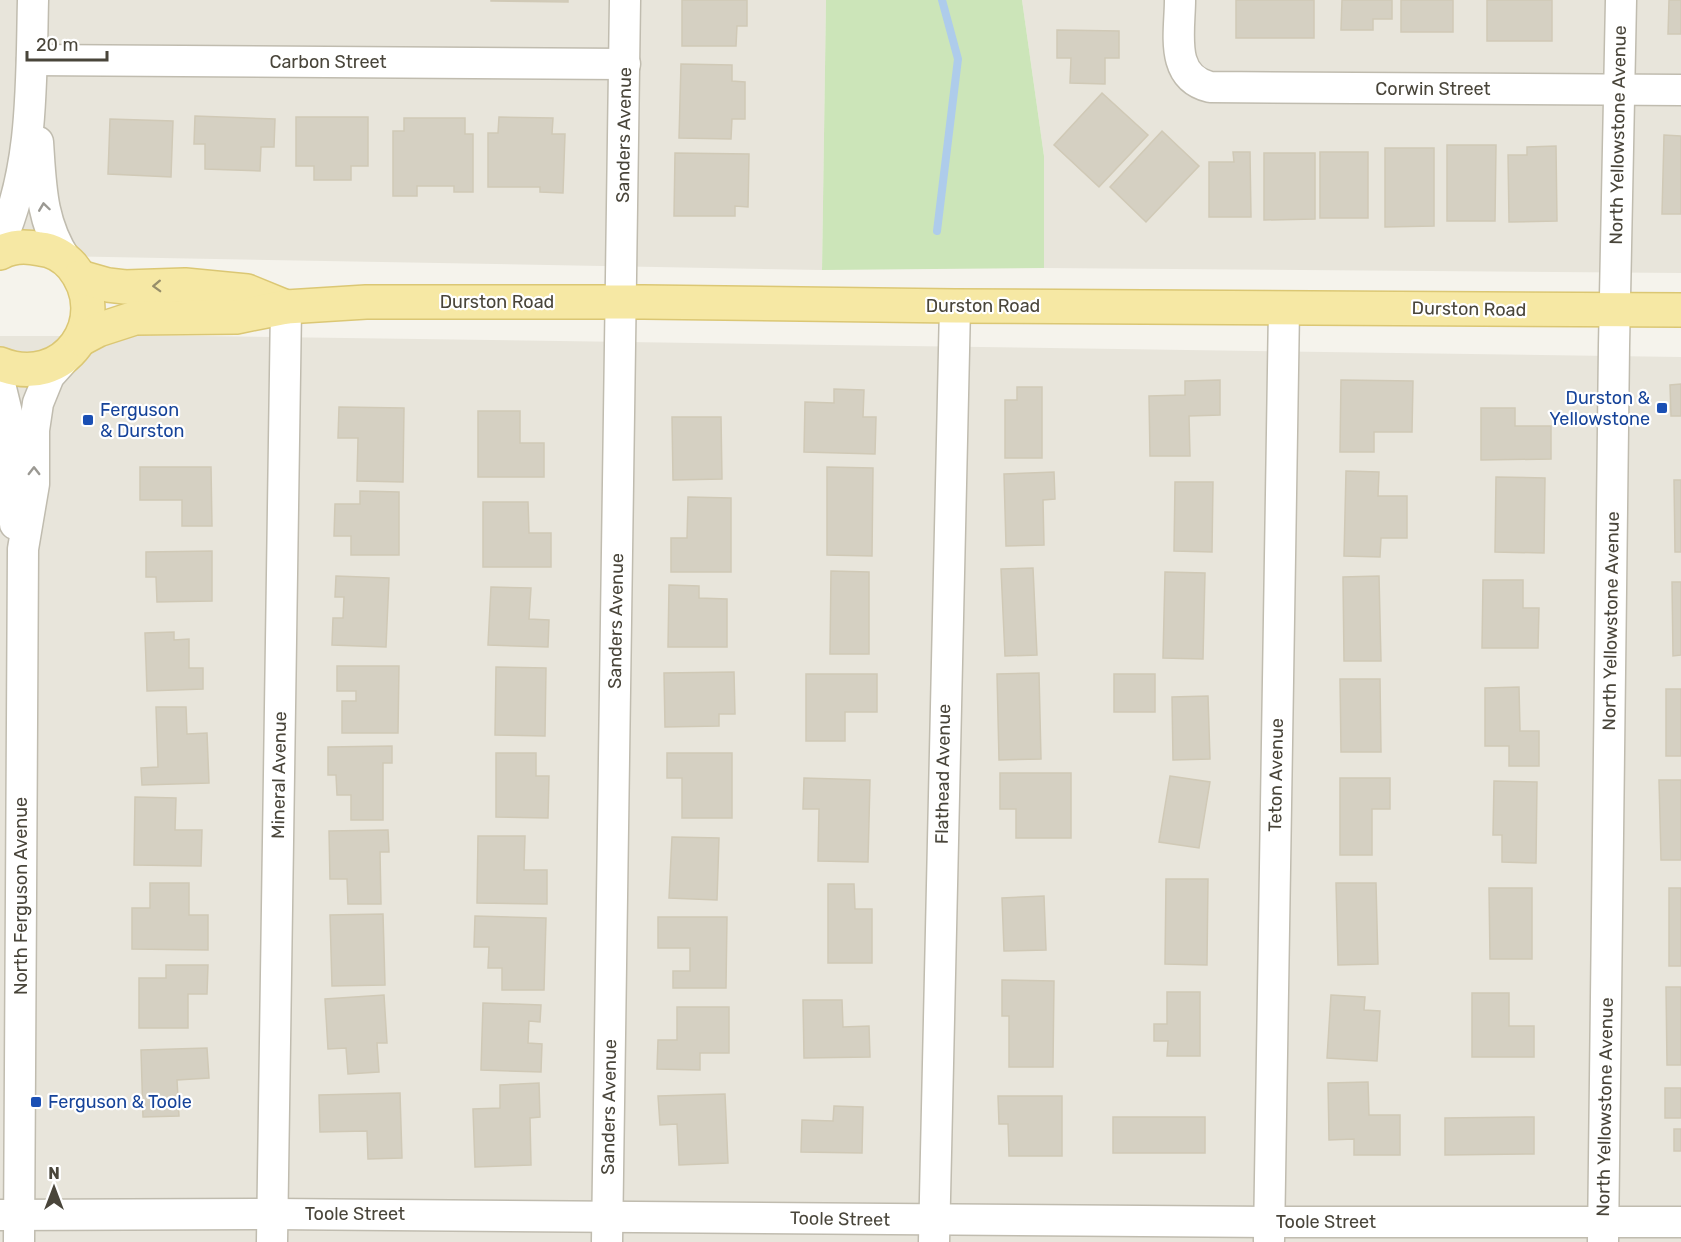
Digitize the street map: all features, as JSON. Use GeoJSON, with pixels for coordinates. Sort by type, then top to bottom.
{"type":"FeatureCollection","features":[{"type":"Feature","properties":{"kind":"main road","name":"Durston Road"},"geometry":{"type":"LineString","coordinates":[[0,253],[26,246],[48,250],[73,269],[108,285],[125,287],[185,285],[248,291],[286,307]]}},
{"type":"Feature","properties":{"kind":"main road"},"geometry":{"type":"LineString","coordinates":[[73,269],[88,297],[88,318],[74,347]]}},
{"type":"Feature","properties":{"kind":"main road","name":"Durston Road"},"geometry":{"type":"LineString","coordinates":[[0,364],[31,370],[50,366],[98,330],[135,318],[236,317],[286,307],[366,302],[1681,310]]}},
{"type":"Feature","properties":{"kind":"street"},"geometry":{"type":"LineString","coordinates":[[0,243],[12,217],[22,169],[32,73],[33,0]]}},
{"type":"Feature","properties":{"kind":"street","name":"Sanders Avenue"},"geometry":{"type":"LineString","coordinates":[[608,1229],[625,0]]}},
{"type":"Feature","properties":{"kind":"street","name":"Corwin Street"},"geometry":{"type":"LineString","coordinates":[[1180,0],[1179,53],[1182,67],[1200,85],[1220,88],[1681,90]]}},
{"type":"Feature","properties":{"kind":"street","name":"North Yellowstone Avenue"},"geometry":{"type":"LineString","coordinates":[[1603,1232],[1621,0]]}},
{"type":"Feature","properties":{"kind":"street","name":"Carbon Street"},"geometry":{"type":"LineString","coordinates":[[32,73],[624,64]]}},
{"type":"Feature","properties":{"kind":"street"},"geometry":{"type":"LineString","coordinates":[[32,73],[46,220],[57,246],[73,269]]}},
{"type":"Feature","properties":{"kind":"street","name":"Flathead Avenue"},"geometry":{"type":"LineString","coordinates":[[934,1231],[955,306]]}},
{"type":"Feature","properties":{"kind":"street","name":"Mineral Avenue"},"geometry":{"type":"LineString","coordinates":[[272,1228],[286,307]]}},
{"type":"Feature","properties":{"kind":"street","name":"Teton Avenue"},"geometry":{"type":"LineString","coordinates":[[1269,1232],[1284,308]]}},
{"type":"Feature","properties":{"kind":"street","name":"North Ferguson Avenue"},"geometry":{"type":"LineString","coordinates":[[12,1224],[23,549],[34,484],[34,430],[38,404],[50,376],[74,347]]}},
{"type":"Feature","properties":{"kind":"street","name":"North Ferguson Avenue"},"geometry":{"type":"LineString","coordinates":[[0,384],[9,420],[13,518],[23,549]]}},
{"type":"Feature","properties":{"kind":"street","name":"Toole Street"},"geometry":{"type":"LineString","coordinates":[[12,1224],[272,1228],[1603,1232],[1681,1222]]}},
{"type":"Feature","properties":{"kind":"shaded area"},"geometry":{"type":"Polygon","coordinates":[[[0,0],[826,0],[822,270],[0,255],[0,0]]]}},
{"type":"Feature","properties":{"kind":"shaded area"},"geometry":{"type":"Polygon","coordinates":[[[1022,0],[1681,0],[1681,273],[1044,268],[1044,156],[1022,0]]]}},
{"type":"Feature","properties":{"kind":"shaded area"},"geometry":{"type":"Polygon","coordinates":[[[0,336],[202,336],[1681,357],[1681,1242],[0,1242],[0,336]]]}},
{"type":"Feature","properties":{"kind":"green space"},"geometry":{"type":"Polygon","coordinates":[[[826,0],[1022,0],[1044,156],[1044,268],[822,270],[826,0]]]}},
{"type":"Feature","properties":{"kind":"building"},"geometry":{"type":"Polygon","coordinates":[[[568,0],[568,2],[491,1],[568,0]]]}},
{"type":"Feature","properties":{"kind":"building"},"geometry":{"type":"Polygon","coordinates":[[[682,0],[747,0],[747,26],[737,26],[736,46],[682,46],[682,0]]]}},
{"type":"Feature","properties":{"kind":"building"},"geometry":{"type":"Polygon","coordinates":[[[1236,0],[1314,0],[1314,38],[1236,38],[1236,0]]]}},
{"type":"Feature","properties":{"kind":"building"},"geometry":{"type":"Polygon","coordinates":[[[1342,0],[1392,0],[1392,19],[1373,19],[1373,30],[1341,30],[1342,0]]]}},
{"type":"Feature","properties":{"kind":"building"},"geometry":{"type":"Polygon","coordinates":[[[1401,0],[1453,0],[1453,32],[1401,32],[1401,0]]]}},
{"type":"Feature","properties":{"kind":"building"},"geometry":{"type":"Polygon","coordinates":[[[1487,0],[1552,0],[1552,41],[1487,41],[1487,0]]]}},
{"type":"Feature","properties":{"kind":"building"},"geometry":{"type":"Polygon","coordinates":[[[1669,0],[1681,0],[1681,34],[1668,34],[1669,0]]]}},
{"type":"Feature","properties":{"kind":"building"},"geometry":{"type":"Polygon","coordinates":[[[1057,30],[1119,31],[1119,58],[1105,58],[1105,84],[1070,83],[1071,58],[1057,58],[1057,30]]]}},
{"type":"Feature","properties":{"kind":"building"},"geometry":{"type":"Polygon","coordinates":[[[681,64],[732,65],[732,81],[745,82],[745,119],[732,119],[731,139],[679,138],[681,64]]]}},
{"type":"Feature","properties":{"kind":"building"},"geometry":{"type":"Polygon","coordinates":[[[1102,93],[1148,135],[1099,187],[1054,145],[1102,93]]]}},
{"type":"Feature","properties":{"kind":"building"},"geometry":{"type":"Polygon","coordinates":[[[195,116],[275,119],[274,147],[261,147],[260,171],[205,169],[205,144],[194,144],[195,116]]]}},
{"type":"Feature","properties":{"kind":"building"},"geometry":{"type":"Polygon","coordinates":[[[296,117],[368,117],[368,166],[351,166],[351,180],[314,180],[314,166],[296,166],[296,117]]]}},
{"type":"Feature","properties":{"kind":"building"},"geometry":{"type":"Polygon","coordinates":[[[499,117],[553,118],[552,134],[565,134],[563,193],[540,192],[540,187],[488,187],[488,133],[498,133],[499,117]]]}},
{"type":"Feature","properties":{"kind":"building"},"geometry":{"type":"Polygon","coordinates":[[[404,118],[465,118],[465,134],[473,134],[473,192],[454,192],[454,186],[417,186],[417,196],[393,196],[393,131],[404,131],[404,118]]]}},
{"type":"Feature","properties":{"kind":"building"},"geometry":{"type":"Polygon","coordinates":[[[110,119],[173,121],[171,177],[108,174],[110,119]]]}},
{"type":"Feature","properties":{"kind":"building"},"geometry":{"type":"Polygon","coordinates":[[[1162,131],[1199,166],[1146,222],[1110,187],[1162,131]]]}},
{"type":"Feature","properties":{"kind":"building"},"geometry":{"type":"Polygon","coordinates":[[[1664,135],[1681,136],[1681,214],[1662,214],[1664,135]]]}},
{"type":"Feature","properties":{"kind":"building"},"geometry":{"type":"Polygon","coordinates":[[[1447,145],[1496,145],[1495,221],[1447,221],[1447,145]]]}},
{"type":"Feature","properties":{"kind":"building"},"geometry":{"type":"Polygon","coordinates":[[[1556,146],[1557,221],[1509,222],[1508,155],[1527,155],[1527,147],[1556,146]]]}},
{"type":"Feature","properties":{"kind":"building"},"geometry":{"type":"Polygon","coordinates":[[[1385,148],[1434,148],[1434,226],[1385,227],[1385,148]]]}},
{"type":"Feature","properties":{"kind":"building"},"geometry":{"type":"Polygon","coordinates":[[[1233,152],[1250,152],[1251,217],[1209,217],[1209,162],[1234,162],[1233,152]]]}},
{"type":"Feature","properties":{"kind":"building"},"geometry":{"type":"Polygon","coordinates":[[[1320,152],[1368,152],[1368,218],[1320,218],[1320,152]]]}},
{"type":"Feature","properties":{"kind":"building"},"geometry":{"type":"Polygon","coordinates":[[[675,153],[749,154],[748,207],[735,206],[735,216],[674,216],[675,153]]]}},
{"type":"Feature","properties":{"kind":"building"},"geometry":{"type":"Polygon","coordinates":[[[1264,153],[1315,153],[1315,219],[1264,220],[1264,153]]]}},
{"type":"Feature","properties":{"kind":"building"},"geometry":{"type":"Polygon","coordinates":[[[1220,380],[1220,415],[1189,416],[1190,456],[1150,456],[1149,396],[1185,395],[1185,381],[1220,380]]]}},
{"type":"Feature","properties":{"kind":"building"},"geometry":{"type":"Polygon","coordinates":[[[1341,380],[1413,381],[1412,432],[1374,432],[1374,452],[1340,452],[1341,380]]]}},
{"type":"Feature","properties":{"kind":"building"},"geometry":{"type":"Polygon","coordinates":[[[1681,384],[1681,416],[1671,416],[1670,385],[1681,384]]]}},
{"type":"Feature","properties":{"kind":"building"},"geometry":{"type":"Polygon","coordinates":[[[1017,387],[1042,387],[1042,458],[1005,458],[1005,400],[1017,400],[1017,387]]]}},
{"type":"Feature","properties":{"kind":"building"},"geometry":{"type":"Polygon","coordinates":[[[834,389],[864,390],[863,417],[876,417],[875,454],[804,452],[805,402],[834,403],[834,389]]]}},
{"type":"Feature","properties":{"kind":"building"},"geometry":{"type":"Polygon","coordinates":[[[339,407],[404,408],[403,482],[357,481],[358,438],[338,438],[339,407]]]}},
{"type":"Feature","properties":{"kind":"building"},"geometry":{"type":"Polygon","coordinates":[[[1481,408],[1515,408],[1515,426],[1551,426],[1551,459],[1481,460],[1481,408]]]}},
{"type":"Feature","properties":{"kind":"building"},"geometry":{"type":"Polygon","coordinates":[[[478,411],[520,411],[520,443],[544,443],[544,477],[478,477],[478,411]]]}},
{"type":"Feature","properties":{"kind":"building"},"geometry":{"type":"Polygon","coordinates":[[[672,417],[721,417],[722,479],[673,480],[672,417]]]}},
{"type":"Feature","properties":{"kind":"building"},"geometry":{"type":"Polygon","coordinates":[[[140,467],[211,467],[212,526],[182,526],[182,500],[140,500],[140,467]]]}},
{"type":"Feature","properties":{"kind":"building"},"geometry":{"type":"Polygon","coordinates":[[[827,467],[873,468],[872,556],[827,555],[827,467]]]}},
{"type":"Feature","properties":{"kind":"building"},"geometry":{"type":"Polygon","coordinates":[[[1346,471],[1379,472],[1378,496],[1407,496],[1407,538],[1381,538],[1380,557],[1344,556],[1346,471]]]}},
{"type":"Feature","properties":{"kind":"building"},"geometry":{"type":"Polygon","coordinates":[[[1054,472],[1055,499],[1043,500],[1044,545],[1006,546],[1004,474],[1054,472]]]}},
{"type":"Feature","properties":{"kind":"building"},"geometry":{"type":"Polygon","coordinates":[[[1496,477],[1545,478],[1544,553],[1495,552],[1496,477]]]}},
{"type":"Feature","properties":{"kind":"building"},"geometry":{"type":"Polygon","coordinates":[[[1674,480],[1681,480],[1681,552],[1675,552],[1674,480]]]}},
{"type":"Feature","properties":{"kind":"building"},"geometry":{"type":"Polygon","coordinates":[[[1175,482],[1213,482],[1212,552],[1174,551],[1175,482]]]}},
{"type":"Feature","properties":{"kind":"building"},"geometry":{"type":"Polygon","coordinates":[[[360,491],[399,492],[399,555],[351,555],[351,536],[334,536],[335,504],[360,504],[360,491]]]}},
{"type":"Feature","properties":{"kind":"building"},"geometry":{"type":"Polygon","coordinates":[[[688,497],[731,498],[731,572],[671,572],[671,538],[687,538],[688,497]]]}},
{"type":"Feature","properties":{"kind":"building"},"geometry":{"type":"Polygon","coordinates":[[[483,502],[528,502],[529,533],[551,533],[551,567],[483,567],[483,502]]]}},
{"type":"Feature","properties":{"kind":"building"},"geometry":{"type":"Polygon","coordinates":[[[212,551],[212,601],[157,602],[156,577],[146,577],[146,552],[212,551]]]}},
{"type":"Feature","properties":{"kind":"building"},"geometry":{"type":"Polygon","coordinates":[[[1033,568],[1037,655],[1005,656],[1001,569],[1033,568]]]}},
{"type":"Feature","properties":{"kind":"building"},"geometry":{"type":"Polygon","coordinates":[[[831,571],[869,572],[869,654],[830,654],[831,571]]]}},
{"type":"Feature","properties":{"kind":"building"},"geometry":{"type":"Polygon","coordinates":[[[1165,572],[1205,573],[1203,659],[1163,658],[1165,572]]]}},
{"type":"Feature","properties":{"kind":"building"},"geometry":{"type":"Polygon","coordinates":[[[336,576],[389,578],[386,647],[332,645],[333,618],[343,618],[344,597],[335,597],[336,576]]]}},
{"type":"Feature","properties":{"kind":"building"},"geometry":{"type":"Polygon","coordinates":[[[1379,576],[1381,661],[1344,661],[1343,577],[1379,576]]]}},
{"type":"Feature","properties":{"kind":"building"},"geometry":{"type":"Polygon","coordinates":[[[1483,580],[1523,580],[1523,608],[1539,608],[1538,648],[1482,648],[1483,580]]]}},
{"type":"Feature","properties":{"kind":"building"},"geometry":{"type":"Polygon","coordinates":[[[1672,582],[1681,582],[1681,655],[1673,656],[1672,582]]]}},
{"type":"Feature","properties":{"kind":"building"},"geometry":{"type":"Polygon","coordinates":[[[669,585],[699,586],[699,598],[727,599],[727,647],[668,647],[669,585]]]}},
{"type":"Feature","properties":{"kind":"building"},"geometry":{"type":"Polygon","coordinates":[[[491,587],[531,588],[529,619],[549,620],[548,647],[488,645],[491,587]]]}},
{"type":"Feature","properties":{"kind":"building"},"geometry":{"type":"Polygon","coordinates":[[[174,632],[174,640],[189,639],[189,668],[203,668],[203,689],[147,691],[145,633],[174,632]]]}},
{"type":"Feature","properties":{"kind":"building"},"geometry":{"type":"Polygon","coordinates":[[[337,666],[399,666],[398,733],[342,733],[342,701],[356,701],[356,691],[337,691],[337,666]]]}},
{"type":"Feature","properties":{"kind":"building"},"geometry":{"type":"Polygon","coordinates":[[[496,667],[546,668],[545,736],[495,735],[496,667]]]}},
{"type":"Feature","properties":{"kind":"building"},"geometry":{"type":"Polygon","coordinates":[[[734,672],[735,714],[719,714],[719,726],[665,727],[664,673],[734,672]]]}},
{"type":"Feature","properties":{"kind":"building"},"geometry":{"type":"Polygon","coordinates":[[[1039,673],[1041,759],[999,760],[997,674],[1039,673]]]}},
{"type":"Feature","properties":{"kind":"building"},"geometry":{"type":"Polygon","coordinates":[[[806,674],[877,674],[877,712],[845,712],[845,741],[806,741],[806,674]]]}},
{"type":"Feature","properties":{"kind":"building"},"geometry":{"type":"Polygon","coordinates":[[[1114,674],[1155,674],[1155,712],[1114,712],[1114,674]]]}},
{"type":"Feature","properties":{"kind":"building"},"geometry":{"type":"Polygon","coordinates":[[[1340,679],[1380,679],[1381,752],[1341,752],[1340,679]]]}},
{"type":"Feature","properties":{"kind":"building"},"geometry":{"type":"Polygon","coordinates":[[[1519,687],[1520,731],[1539,731],[1539,766],[1509,766],[1509,746],[1485,746],[1485,688],[1519,687]]]}},
{"type":"Feature","properties":{"kind":"building"},"geometry":{"type":"Polygon","coordinates":[[[1666,689],[1681,689],[1681,756],[1666,756],[1666,689]]]}},
{"type":"Feature","properties":{"kind":"building"},"geometry":{"type":"Polygon","coordinates":[[[1208,696],[1210,759],[1173,760],[1172,697],[1208,696]]]}},
{"type":"Feature","properties":{"kind":"building"},"geometry":{"type":"Polygon","coordinates":[[[156,707],[186,707],[187,734],[207,733],[209,783],[142,785],[141,768],[158,767],[156,707]]]}},
{"type":"Feature","properties":{"kind":"building"},"geometry":{"type":"Polygon","coordinates":[[[392,746],[392,763],[383,763],[383,820],[351,820],[351,795],[337,795],[336,775],[328,775],[328,747],[392,746]]]}},
{"type":"Feature","properties":{"kind":"building"},"geometry":{"type":"Polygon","coordinates":[[[496,753],[536,753],[536,776],[549,776],[548,818],[496,817],[496,753]]]}},
{"type":"Feature","properties":{"kind":"building"},"geometry":{"type":"Polygon","coordinates":[[[667,753],[732,753],[732,818],[682,818],[682,778],[667,778],[667,753]]]}},
{"type":"Feature","properties":{"kind":"building"},"geometry":{"type":"Polygon","coordinates":[[[1000,773],[1071,773],[1071,838],[1016,838],[1016,809],[1000,809],[1000,773]]]}},
{"type":"Feature","properties":{"kind":"building"},"geometry":{"type":"Polygon","coordinates":[[[1170,776],[1210,782],[1199,848],[1159,842],[1170,776]]]}},
{"type":"Feature","properties":{"kind":"building"},"geometry":{"type":"Polygon","coordinates":[[[804,778],[870,780],[868,862],[818,861],[819,809],[803,809],[804,778]]]}},
{"type":"Feature","properties":{"kind":"building"},"geometry":{"type":"Polygon","coordinates":[[[1340,778],[1390,778],[1390,809],[1372,809],[1372,855],[1340,855],[1340,778]]]}},
{"type":"Feature","properties":{"kind":"building"},"geometry":{"type":"Polygon","coordinates":[[[1659,780],[1681,780],[1681,860],[1661,860],[1659,780]]]}},
{"type":"Feature","properties":{"kind":"building"},"geometry":{"type":"Polygon","coordinates":[[[1494,781],[1537,782],[1536,863],[1502,862],[1502,835],[1493,835],[1494,781]]]}},
{"type":"Feature","properties":{"kind":"building"},"geometry":{"type":"Polygon","coordinates":[[[135,797],[176,798],[175,830],[202,830],[201,866],[134,865],[135,797]]]}},
{"type":"Feature","properties":{"kind":"building"},"geometry":{"type":"Polygon","coordinates":[[[388,830],[389,852],[380,852],[381,904],[348,904],[347,879],[330,879],[329,831],[388,830]]]}},
{"type":"Feature","properties":{"kind":"building"},"geometry":{"type":"Polygon","coordinates":[[[478,836],[525,836],[524,870],[547,870],[547,904],[477,903],[478,836]]]}},
{"type":"Feature","properties":{"kind":"building"},"geometry":{"type":"Polygon","coordinates":[[[672,837],[719,838],[717,900],[669,898],[672,837]]]}},
{"type":"Feature","properties":{"kind":"building"},"geometry":{"type":"Polygon","coordinates":[[[1166,879],[1208,879],[1207,965],[1165,964],[1166,879]]]}},
{"type":"Feature","properties":{"kind":"building"},"geometry":{"type":"Polygon","coordinates":[[[150,883],[189,883],[189,915],[208,915],[208,950],[132,949],[132,908],[150,908],[150,883]]]}},
{"type":"Feature","properties":{"kind":"building"},"geometry":{"type":"Polygon","coordinates":[[[1336,883],[1376,883],[1378,964],[1338,965],[1336,883]]]}},
{"type":"Feature","properties":{"kind":"building"},"geometry":{"type":"Polygon","coordinates":[[[828,884],[854,884],[855,909],[872,909],[872,963],[828,963],[828,884]]]}},
{"type":"Feature","properties":{"kind":"building"},"geometry":{"type":"Polygon","coordinates":[[[1489,888],[1532,888],[1532,959],[1490,959],[1489,888]]]}},
{"type":"Feature","properties":{"kind":"building"},"geometry":{"type":"Polygon","coordinates":[[[1669,888],[1681,888],[1681,966],[1669,966],[1669,888]]]}},
{"type":"Feature","properties":{"kind":"building"},"geometry":{"type":"Polygon","coordinates":[[[1044,896],[1046,950],[1004,951],[1002,898],[1044,896]]]}},
{"type":"Feature","properties":{"kind":"building"},"geometry":{"type":"Polygon","coordinates":[[[383,914],[385,985],[332,986],[330,915],[383,914]]]}},
{"type":"Feature","properties":{"kind":"building"},"geometry":{"type":"Polygon","coordinates":[[[475,916],[546,918],[544,990],[502,990],[502,968],[488,968],[489,947],[474,947],[475,916]]]}},
{"type":"Feature","properties":{"kind":"building"},"geometry":{"type":"Polygon","coordinates":[[[658,917],[727,917],[726,988],[673,988],[673,971],[690,971],[690,948],[658,948],[658,917]]]}},
{"type":"Feature","properties":{"kind":"building"},"geometry":{"type":"Polygon","coordinates":[[[166,965],[208,965],[207,994],[188,994],[188,1028],[139,1028],[139,978],[166,978],[166,965]]]}},
{"type":"Feature","properties":{"kind":"building"},"geometry":{"type":"Polygon","coordinates":[[[1002,980],[1054,981],[1053,1067],[1009,1067],[1009,1016],[1002,1016],[1002,980]]]}},
{"type":"Feature","properties":{"kind":"building"},"geometry":{"type":"Polygon","coordinates":[[[1666,987],[1681,987],[1681,1065],[1667,1065],[1666,987]]]}},
{"type":"Feature","properties":{"kind":"building"},"geometry":{"type":"Polygon","coordinates":[[[1167,992],[1200,992],[1200,1056],[1167,1056],[1168,1041],[1154,1041],[1154,1024],[1167,1024],[1167,992]]]}},
{"type":"Feature","properties":{"kind":"building"},"geometry":{"type":"Polygon","coordinates":[[[1472,993],[1509,993],[1509,1026],[1534,1026],[1534,1057],[1472,1057],[1472,993]]]}},
{"type":"Feature","properties":{"kind":"building"},"geometry":{"type":"Polygon","coordinates":[[[384,995],[387,1043],[377,1043],[379,1072],[348,1074],[346,1048],[328,1049],[325,999],[384,995]]]}},
{"type":"Feature","properties":{"kind":"building"},"geometry":{"type":"Polygon","coordinates":[[[1331,995],[1365,997],[1364,1010],[1380,1011],[1377,1061],[1327,1058],[1331,995]]]}},
{"type":"Feature","properties":{"kind":"building"},"geometry":{"type":"Polygon","coordinates":[[[803,1000],[842,1000],[843,1027],[869,1026],[870,1057],[804,1058],[803,1000]]]}},
{"type":"Feature","properties":{"kind":"building"},"geometry":{"type":"Polygon","coordinates":[[[483,1003],[541,1005],[540,1022],[529,1021],[528,1043],[542,1044],[541,1072],[481,1070],[483,1003]]]}},
{"type":"Feature","properties":{"kind":"building"},"geometry":{"type":"Polygon","coordinates":[[[677,1007],[729,1007],[729,1053],[700,1053],[700,1070],[657,1069],[658,1040],[677,1040],[677,1007]]]}},
{"type":"Feature","properties":{"kind":"building"},"geometry":{"type":"Polygon","coordinates":[[[207,1048],[209,1078],[177,1080],[179,1116],[143,1117],[141,1050],[207,1048]]]}},
{"type":"Feature","properties":{"kind":"building"},"geometry":{"type":"Polygon","coordinates":[[[1368,1082],[1369,1115],[1400,1115],[1400,1155],[1354,1155],[1354,1139],[1329,1140],[1328,1083],[1368,1082]]]}},
{"type":"Feature","properties":{"kind":"building"},"geometry":{"type":"Polygon","coordinates":[[[539,1083],[540,1117],[530,1118],[531,1165],[475,1167],[473,1109],[500,1108],[500,1085],[539,1083]]]}},
{"type":"Feature","properties":{"kind":"building"},"geometry":{"type":"Polygon","coordinates":[[[1665,1088],[1681,1088],[1681,1118],[1665,1118],[1665,1088]]]}},
{"type":"Feature","properties":{"kind":"building"},"geometry":{"type":"Polygon","coordinates":[[[400,1093],[402,1158],[368,1159],[367,1131],[320,1132],[319,1095],[400,1093]]]}},
{"type":"Feature","properties":{"kind":"building"},"geometry":{"type":"Polygon","coordinates":[[[725,1094],[728,1163],[679,1165],[677,1124],[660,1125],[658,1096],[725,1094]]]}},
{"type":"Feature","properties":{"kind":"building"},"geometry":{"type":"Polygon","coordinates":[[[998,1096],[1062,1096],[1062,1156],[1009,1156],[1008,1124],[999,1124],[998,1096]]]}},
{"type":"Feature","properties":{"kind":"building"},"geometry":{"type":"Polygon","coordinates":[[[834,1106],[863,1107],[862,1153],[801,1152],[802,1120],[833,1121],[834,1106]]]}},
{"type":"Feature","properties":{"kind":"building"},"geometry":{"type":"Polygon","coordinates":[[[1113,1117],[1205,1117],[1205,1153],[1113,1153],[1113,1117]]]}},
{"type":"Feature","properties":{"kind":"building"},"geometry":{"type":"Polygon","coordinates":[[[1534,1117],[1534,1154],[1445,1155],[1445,1118],[1534,1117]]]}},
{"type":"Feature","properties":{"kind":"building"},"geometry":{"type":"Polygon","coordinates":[[[1674,1129],[1681,1129],[1681,1151],[1674,1151],[1674,1129]]]}},
{"type":"Feature","properties":{"kind":"waterway"},"geometry":{"type":"LineString","coordinates":[[937,231],[958,59],[942,0]]}},
{"type":"Feature","properties":{"kind":"place","name":"Durston & Yellowstone"},"geometry":{"type":"Point","coordinates":[1662,408]}},
{"type":"Feature","properties":{"kind":"place","name":"Ferguson & Durston"},"geometry":{"type":"Point","coordinates":[88,420]}},
{"type":"Feature","properties":{"kind":"place","name":"Ferguson & Toole"},"geometry":{"type":"Point","coordinates":[36,1102]}}]}
